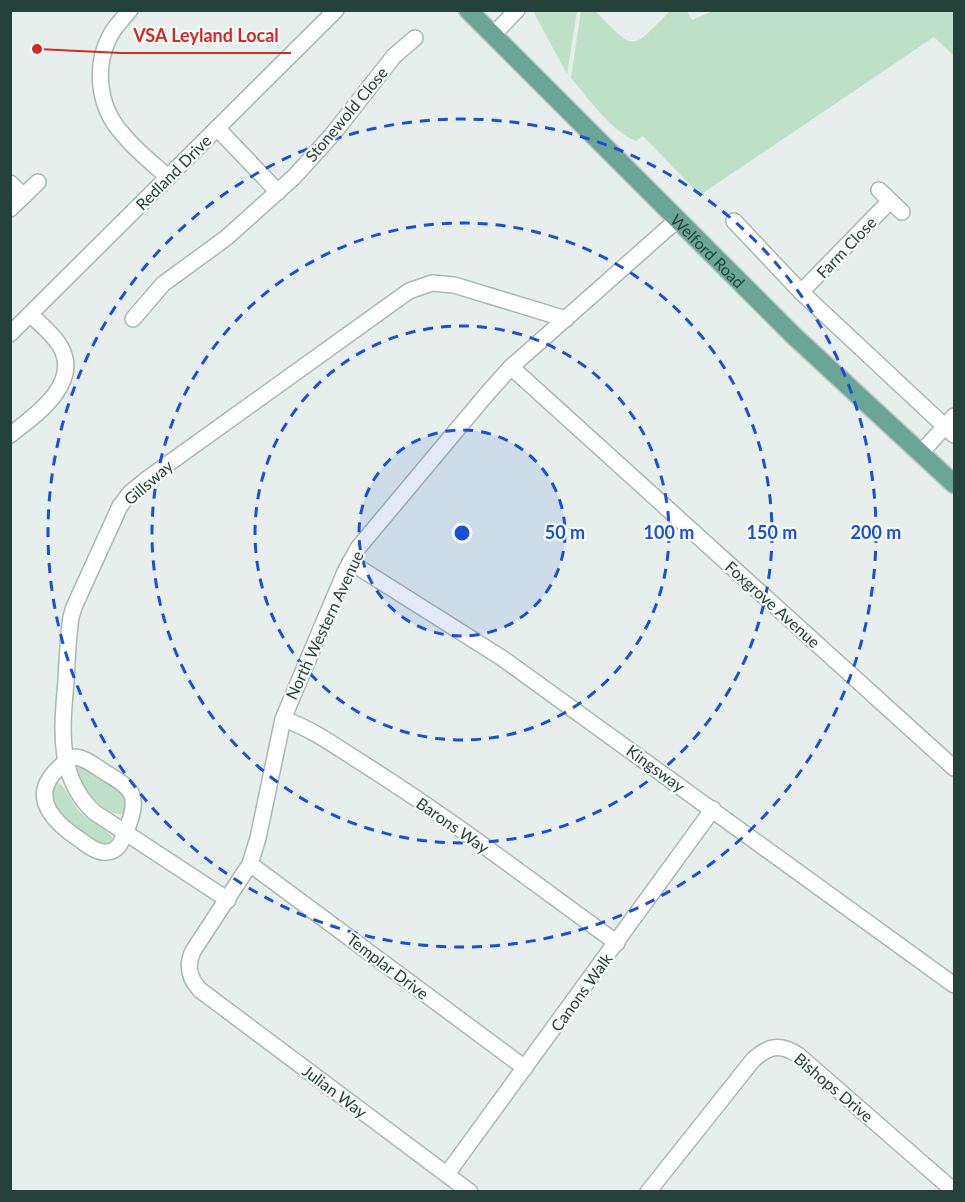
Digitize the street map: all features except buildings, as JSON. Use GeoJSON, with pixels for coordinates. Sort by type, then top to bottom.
{"type":"FeatureCollection","features":[{"type":"Feature","properties":{"kind":"main road","name":"Welford Road"},"geometry":{"type":"LineString","coordinates":[[468,10],[801,344],[954,484]]}},
{"type":"Feature","properties":{"kind":"street"},"geometry":{"type":"LineString","coordinates":[[130,10],[111,34],[103,53],[100,70],[102,94],[106,108],[119,131],[168,177]]}},
{"type":"Feature","properties":{"kind":"street","name":"Redland Drive"},"geometry":{"type":"LineString","coordinates":[[10,334],[336,10]]}},
{"type":"Feature","properties":{"kind":"street"},"geometry":{"type":"LineString","coordinates":[[493,35],[517,10]]}},
{"type":"Feature","properties":{"kind":"street","name":"Stonewold Close"},"geometry":{"type":"LineString","coordinates":[[133,319],[163,284],[226,238],[279,192],[332,135],[394,56],[415,38]]}},
{"type":"Feature","properties":{"kind":"street"},"geometry":{"type":"LineString","coordinates":[[217,128],[279,192]]}},
{"type":"Feature","properties":{"kind":"street"},"geometry":{"type":"LineString","coordinates":[[10,209],[38,182]]}},
{"type":"Feature","properties":{"kind":"street"},"geometry":{"type":"LineString","coordinates":[[10,183],[24,196]]}},
{"type":"Feature","properties":{"kind":"street"},"geometry":{"type":"LineString","coordinates":[[879,190],[902,212]]}},
{"type":"Feature","properties":{"kind":"street","name":"Farm Close"},"geometry":{"type":"LineString","coordinates":[[801,292],[890,201]]}},
{"type":"Feature","properties":{"kind":"street","name":"North Western Avenue"},"geometry":{"type":"LineString","coordinates":[[200,990],[190,975],[190,957],[250,864],[258,838],[283,718],[350,562],[368,535],[511,368],[677,220]]}},
{"type":"Feature","properties":{"kind":"street"},"geometry":{"type":"LineString","coordinates":[[734,221],[801,292],[951,426],[920,454]]}},
{"type":"Feature","properties":{"kind":"street","name":"Gillsway"},"geometry":{"type":"LineString","coordinates":[[228,900],[93,812],[74,787],[65,763],[62,733],[71,617],[114,517],[130,493],[147,479],[399,298],[421,286],[432,283],[454,285],[566,319]]}},
{"type":"Feature","properties":{"kind":"street"},"geometry":{"type":"LineString","coordinates":[[10,435],[56,395],[62,385],[64,374],[63,353],[59,344],[31,315]]}},
{"type":"Feature","properties":{"kind":"street","name":"Foxgrove Avenue"},"geometry":{"type":"LineString","coordinates":[[511,368],[954,768]]}},
{"type":"Feature","properties":{"kind":"street","name":"Kingsway"},"geometry":{"type":"LineString","coordinates":[[350,562],[502,658],[954,985]]}},
{"type":"Feature","properties":{"kind":"street","name":"Barons Way"},"geometry":{"type":"LineString","coordinates":[[283,718],[306,728],[401,788],[617,943]]}},
{"type":"Feature","properties":{"kind":"street"},"geometry":{"type":"LineString","coordinates":[[81,758],[129,789],[133,804],[124,833],[116,849],[103,852],[67,832],[57,822],[45,802],[44,787],[55,771],[65,763],[71,759],[81,758]]}},
{"type":"Feature","properties":{"kind":"street","name":"Canons Walk"},"geometry":{"type":"LineString","coordinates":[[447,1174],[713,809]]}},
{"type":"Feature","properties":{"kind":"street","name":"Templar Drive"},"geometry":{"type":"LineString","coordinates":[[250,864],[525,1068]]}},
{"type":"Feature","properties":{"kind":"street","name":"Julian Way"},"geometry":{"type":"LineString","coordinates":[[200,990],[470,1191]]}},
{"type":"Feature","properties":{"kind":"street","name":"Bishops Drive"},"geometry":{"type":"LineString","coordinates":[[648,1191],[753,1060],[763,1051],[780,1046],[798,1055],[954,1191]]}},
{"type":"Feature","properties":{"kind":"green space"},"geometry":{"type":"Polygon","coordinates":[[[537,11],[577,11],[567,74],[534,13],[537,11]]]}},
{"type":"Feature","properties":{"kind":"green space"},"geometry":{"type":"Polygon","coordinates":[[[581,11],[595,11],[618,34],[632,41],[639,40],[647,34],[670,11],[687,11],[692,20],[713,11],[954,11],[954,56],[934,37],[700,195],[643,136],[636,141],[609,122],[571,78],[581,11]]]}},
{"type":"Feature","properties":{"kind":"green space"},"geometry":{"type":"Polygon","coordinates":[[[77,763],[126,793],[126,813],[118,814],[110,811],[93,798],[80,779],[77,763]]]}},
{"type":"Feature","properties":{"kind":"green space"},"geometry":{"type":"Polygon","coordinates":[[[57,782],[81,813],[109,833],[114,842],[104,847],[69,826],[51,805],[51,783],[57,782]]]}},
{"type":"Feature","properties":{"kind":"place","name":"VSA Leyland Local"},"geometry":{"type":"Point","coordinates":[37,49]}}]}
